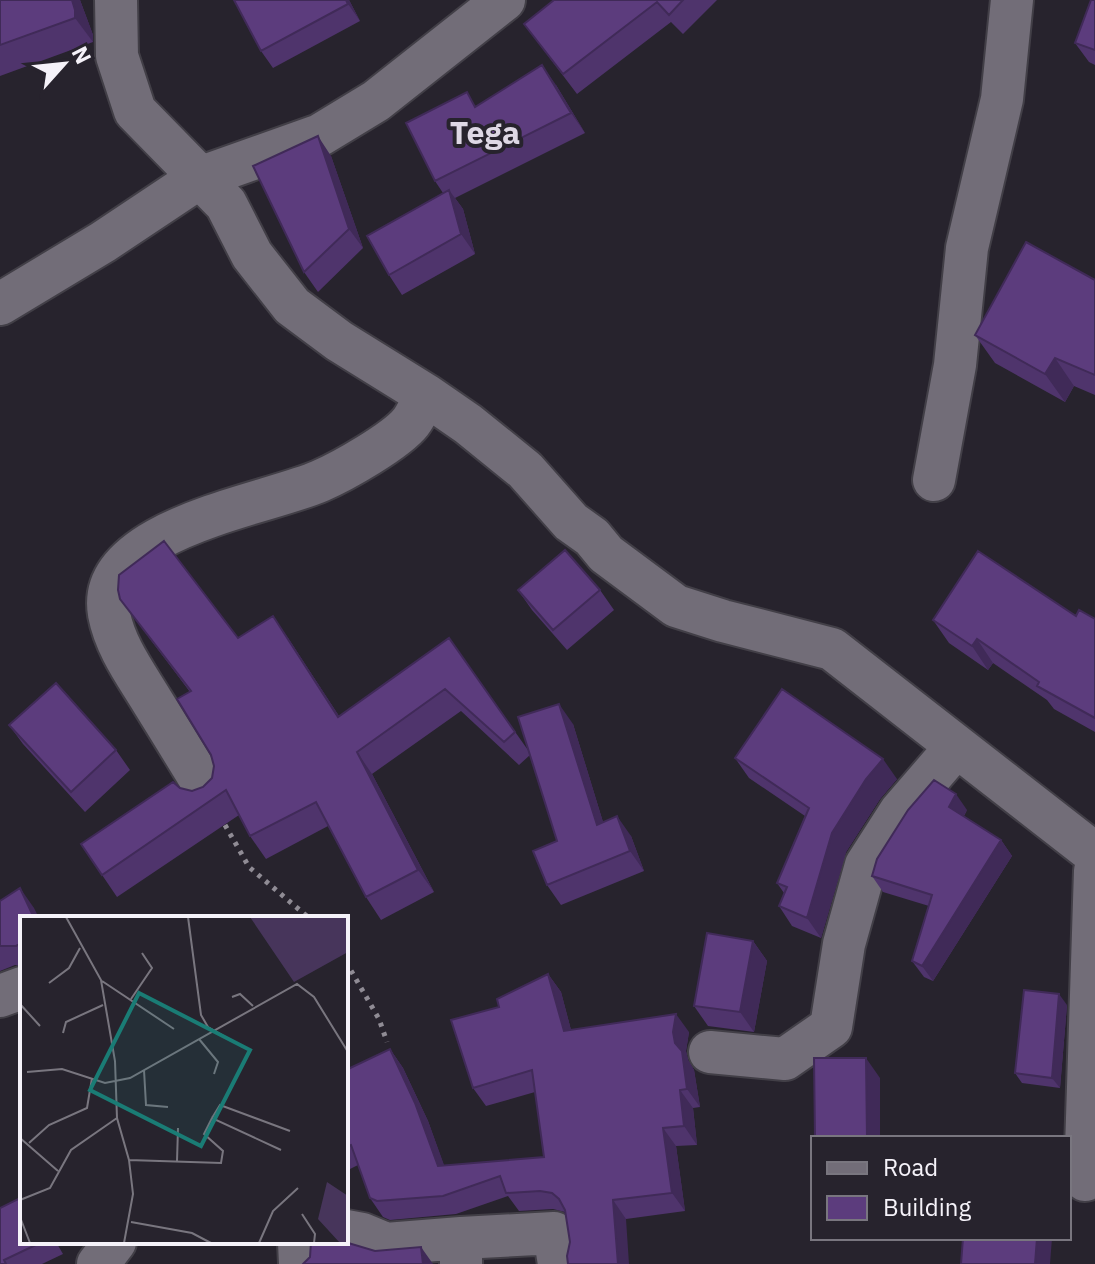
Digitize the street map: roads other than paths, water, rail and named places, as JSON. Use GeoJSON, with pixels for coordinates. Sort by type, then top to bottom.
{"type":"FeatureCollection","features":[{"type":"Feature","properties":{"kind":"street"},"geometry":{"type":"LineString","coordinates":[[116,0],[117,56],[135,111],[226,204],[252,255],[292,306],[339,341],[426,395],[525,470],[571,522],[592,537],[606,554],[676,606],[832,649],[1095,854]]}},
{"type":"Feature","properties":{"kind":"street"},"geometry":{"type":"LineString","coordinates":[[0,304],[103,242],[199,178],[320,135],[376,101],[504,0]]}},
{"type":"Feature","properties":{"kind":"street"},"geometry":{"type":"LineString","coordinates":[[934,480],[955,365],[967,248],[1002,99],[1012,0]]}},
{"type":"Feature","properties":{"kind":"street"},"geometry":{"type":"LineString","coordinates":[[206,789],[122,652],[109,612],[110,592],[117,575],[129,558],[190,523],[317,482],[348,468],[411,422],[426,395]]}},
{"type":"Feature","properties":{"kind":"street"},"geometry":{"type":"LineString","coordinates":[[710,1052],[785,1059],[831,1027],[844,944],[866,865],[900,812],[956,747]]}},
{"type":"Feature","properties":{"kind":"street"},"geometry":{"type":"LineString","coordinates":[[1085,1180],[1095,871]]}},
{"type":"Feature","properties":{"kind":"street"},"geometry":{"type":"LineString","coordinates":[[0,996],[20,989]]}},
{"type":"Feature","properties":{"kind":"street"},"geometry":{"type":"LineString","coordinates":[[348,1231],[386,1244],[461,1251],[554,1233],[559,1264]]}},
{"type":"Feature","properties":{"kind":"street"},"geometry":{"type":"LineString","coordinates":[[98,1264],[113,1244]]}},
{"type":"Feature","properties":{"kind":"street"},"geometry":{"type":"LineString","coordinates":[[299,1244],[300,1264]]}},
{"type":"Feature","properties":{"kind":"district","name":"Tega"},"geometry":{"type":"Point","coordinates":[485,133]}}]}
